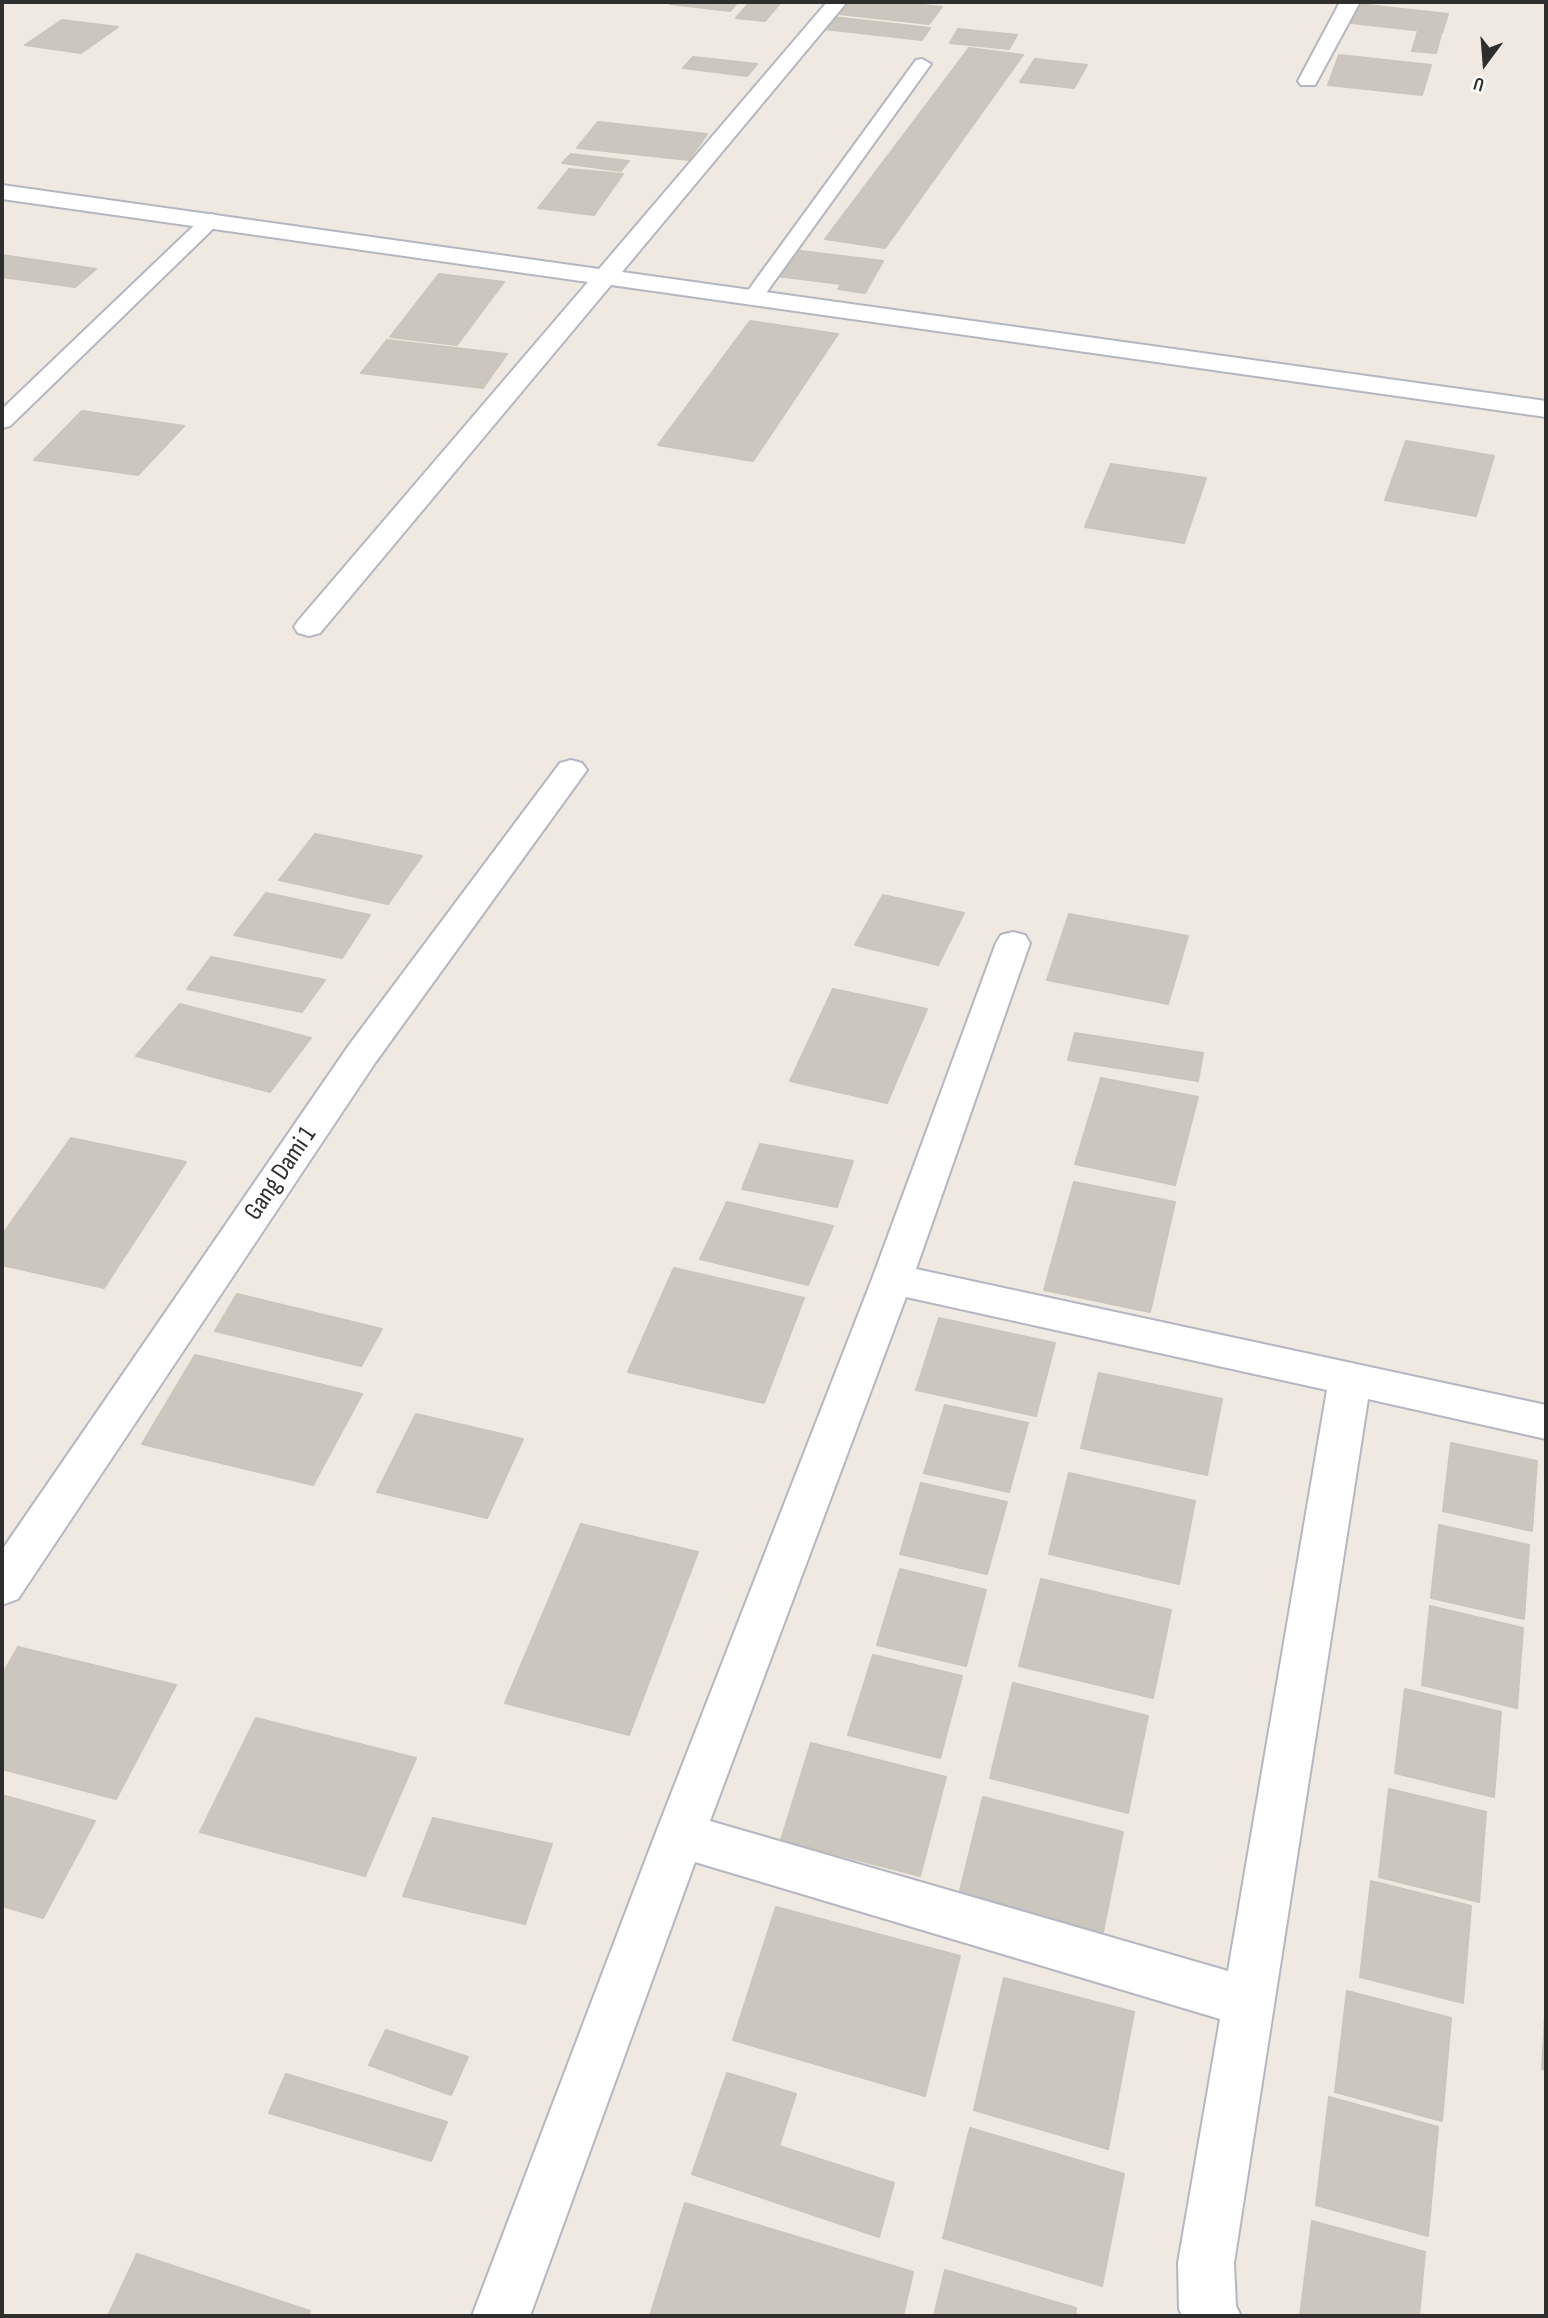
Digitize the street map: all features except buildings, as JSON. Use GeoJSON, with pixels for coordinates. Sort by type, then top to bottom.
{"type":"FeatureCollection","features":[{"type":"Feature","properties":{"kind":"street"},"geometry":{"type":"LineString","coordinates":[[309,626],[837,2]]}},
{"type":"Feature","properties":{"kind":"street"},"geometry":{"type":"LineString","coordinates":[[1308,81],[1350,2]]}},
{"type":"Feature","properties":{"kind":"street"},"geometry":{"type":"LineString","coordinates":[[2,192],[1546,408]]}},
{"type":"Feature","properties":{"kind":"street","name":"Gang Dami 1"},"geometry":{"type":"LineString","coordinates":[[2,1586],[362,1054],[571,770]]}},
{"type":"Feature","properties":{"kind":"street"},"geometry":{"type":"LineString","coordinates":[[501,2316],[680,1835],[892,1279],[1013,943]]}},
{"type":"Feature","properties":{"kind":"street"},"geometry":{"type":"LineString","coordinates":[[892,1279],[1546,1422]]}},
{"type":"Feature","properties":{"kind":"street"},"geometry":{"type":"LineString","coordinates":[[1212,2316],[1208,2309],[1206,2263],[1350,1379]]}},
{"type":"Feature","properties":{"kind":"street"},"geometry":{"type":"LineString","coordinates":[[680,1835],[1247,2003]]}},
{"type":"Feature","properties":{"kind":"lane"},"geometry":{"type":"LineString","coordinates":[[754,296],[922,64]]}},
{"type":"Feature","properties":{"kind":"lane"},"geometry":{"type":"LineString","coordinates":[[2,421],[211,220]]}}]}
